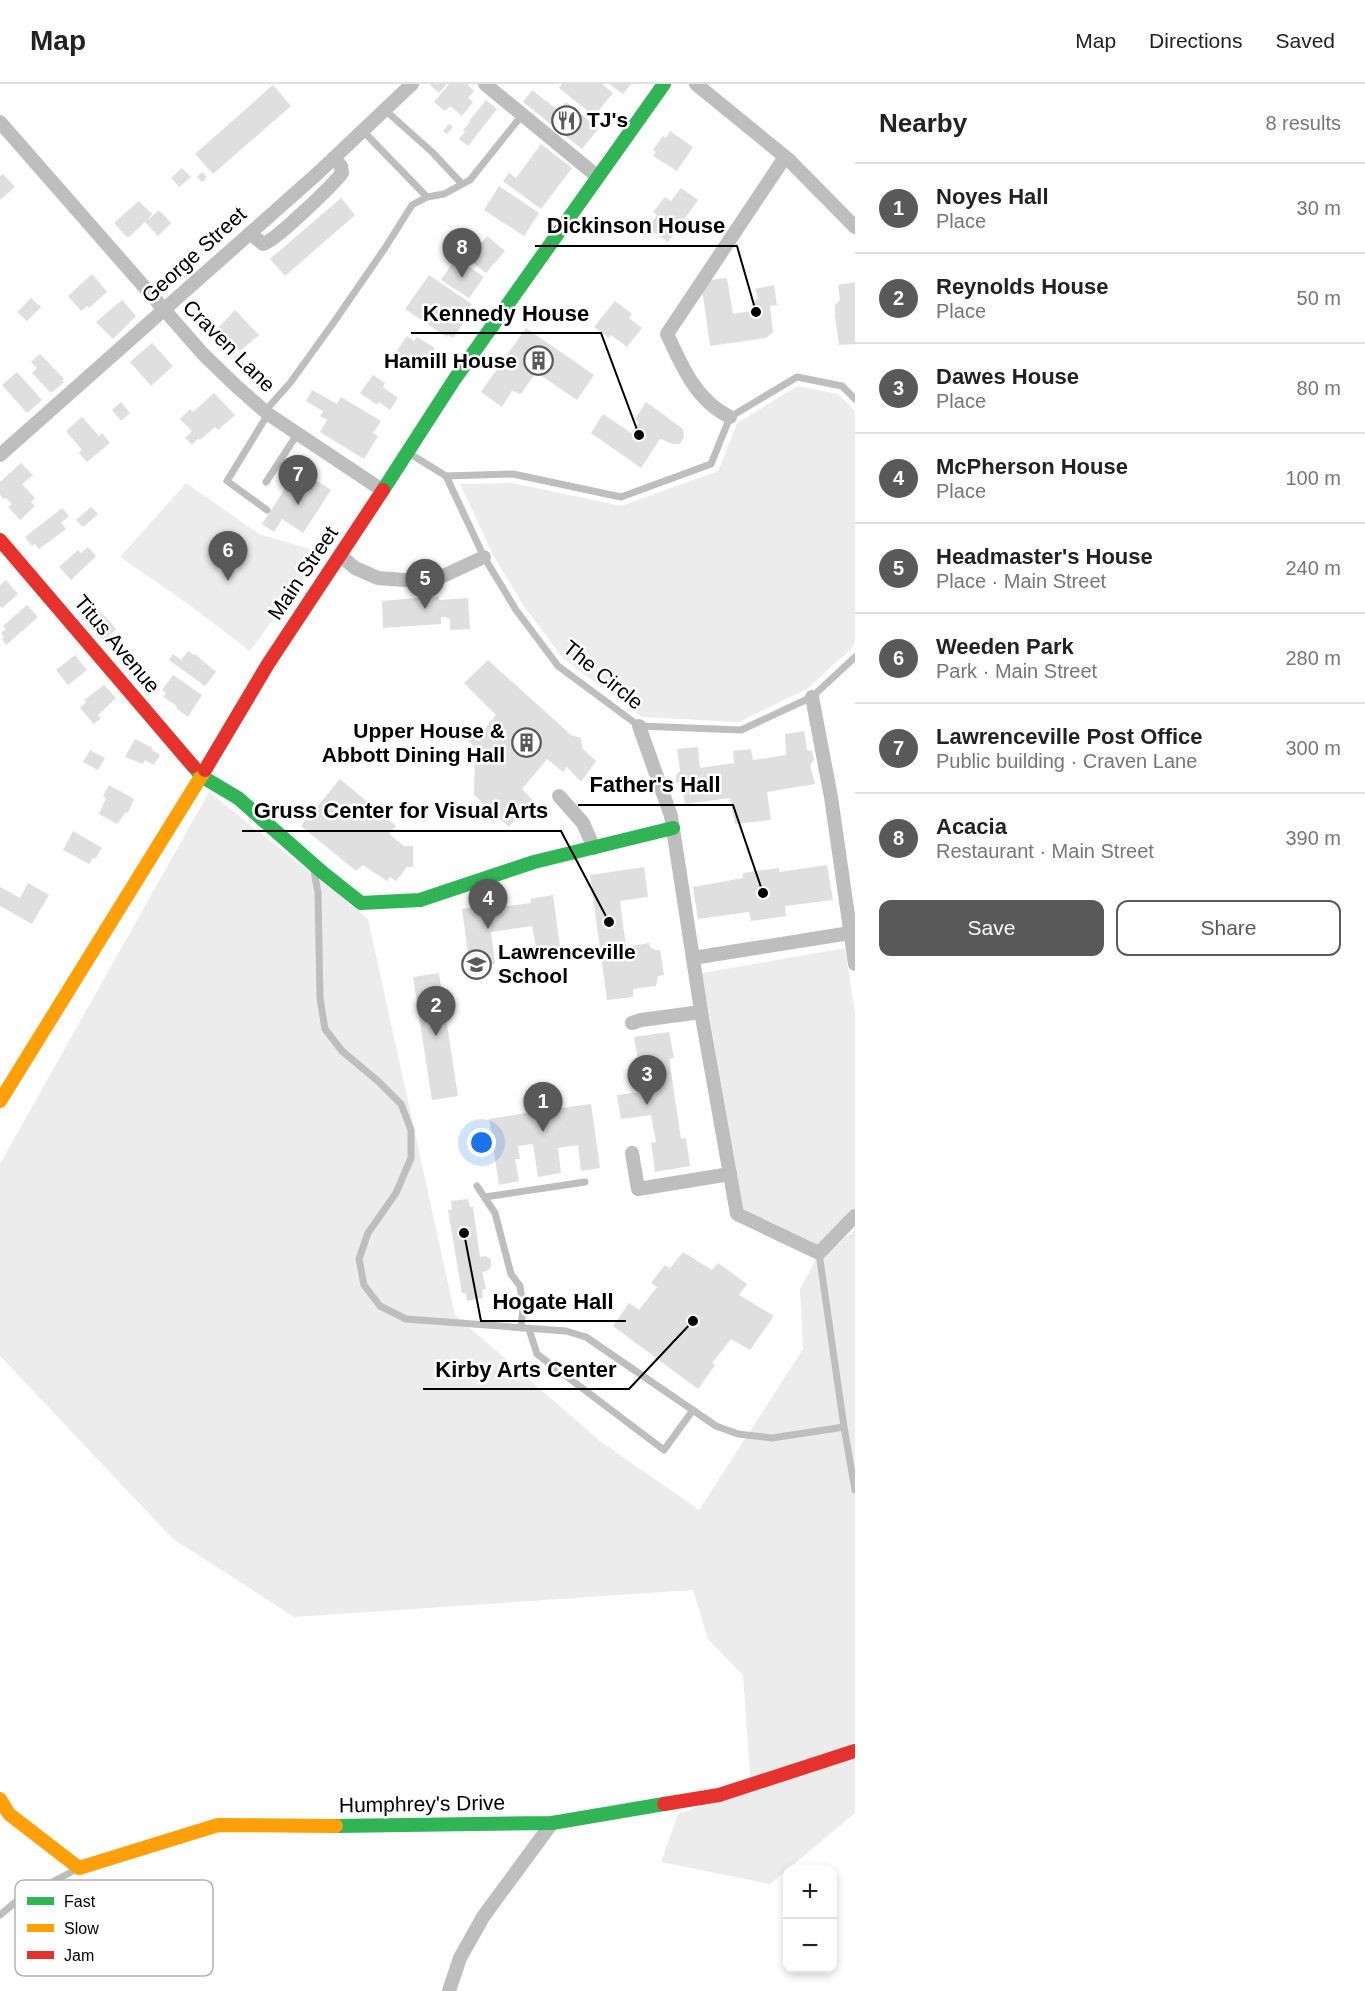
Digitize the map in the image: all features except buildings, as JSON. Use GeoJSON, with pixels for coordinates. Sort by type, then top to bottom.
{"type":"FeatureCollection","features":[{"type":"Feature","properties":{"kind":"main road","name":"Main Street"},"geometry":{"type":"LineString","coordinates":[[0,1101],[268,664],[341,556],[407,451],[454,380],[664,84]]}},
{"type":"Feature","properties":{"kind":"main road","name":"Titus Avenue"},"geometry":{"type":"LineString","coordinates":[[0,540],[201,776],[238,798],[361,903],[420,900],[534,862],[673,828]]}},
{"type":"Feature","properties":{"kind":"main road","name":"Humphrey's Drive"},"geometry":{"type":"LineString","coordinates":[[80,1868],[218,1825],[385,1826],[552,1823],[719,1795],[855,1751]]}},
{"type":"Feature","properties":{"kind":"main road"},"geometry":{"type":"LineString","coordinates":[[0,1799],[9,1814],[80,1868]]}},
{"type":"Feature","properties":{"kind":"street","name":"George Street"},"geometry":{"type":"LineString","coordinates":[[0,455],[334,158],[412,84]]}},
{"type":"Feature","properties":{"kind":"street"},"geometry":{"type":"LineString","coordinates":[[696,84],[785,157],[855,227]]}},
{"type":"Feature","properties":{"kind":"street"},"geometry":{"type":"LineString","coordinates":[[490,86],[598,177]]}},
{"type":"Feature","properties":{"kind":"street","name":"Craven Lane"},"geometry":{"type":"LineString","coordinates":[[0,122],[163,310],[235,385],[267,412],[382,490]]}},
{"type":"Feature","properties":{"kind":"street"},"geometry":{"type":"LineString","coordinates":[[730,417],[716,410],[689,380],[667,334],[785,157]]}},
{"type":"Feature","properties":{"kind":"street"},"geometry":{"type":"LineString","coordinates":[[250,233],[262,244],[279,233],[342,173],[341,166],[334,158]]}},
{"type":"Feature","properties":{"kind":"street"},"geometry":{"type":"LineString","coordinates":[[341,556],[355,568],[378,578],[430,582],[484,557]]}},
{"type":"Feature","properties":{"kind":"street"},"geometry":{"type":"LineString","coordinates":[[812,697],[831,797],[855,964]]}},
{"type":"Feature","properties":{"kind":"street"},"geometry":{"type":"LineString","coordinates":[[639,726],[671,816],[701,1012],[737,1214],[819,1253],[855,1216]]}},
{"type":"Feature","properties":{"kind":"street"},"geometry":{"type":"LineString","coordinates":[[560,796],[583,823],[594,848]]}},
{"type":"Feature","properties":{"kind":"street"},"geometry":{"type":"LineString","coordinates":[[693,958],[850,933]]}},
{"type":"Feature","properties":{"kind":"street"},"geometry":{"type":"LineString","coordinates":[[632,1023],[701,1012]]}},
{"type":"Feature","properties":{"kind":"street"},"geometry":{"type":"LineString","coordinates":[[632,1153],[638,1189],[730,1174]]}},
{"type":"Feature","properties":{"kind":"street"},"geometry":{"type":"LineString","coordinates":[[449,1991],[460,1958],[483,1917],[552,1823]]}},
{"type":"Feature","properties":{"kind":"lane"},"geometry":{"type":"LineString","coordinates":[[385,110],[432,152],[462,184]]}},
{"type":"Feature","properties":{"kind":"lane"},"geometry":{"type":"LineString","coordinates":[[267,510],[226,482],[267,412],[386,248],[412,205],[427,197],[444,194],[470,180],[522,115]]}},
{"type":"Feature","properties":{"kind":"lane"},"geometry":{"type":"LineString","coordinates":[[363,131],[427,197]]}},
{"type":"Feature","properties":{"kind":"lane"},"geometry":{"type":"LineString","coordinates":[[407,451],[446,476],[513,474],[621,497],[711,464],[730,417],[797,377],[842,386],[855,399]]}},
{"type":"Feature","properties":{"kind":"lane"},"geometry":{"type":"LineString","coordinates":[[266,482],[298,434]]}},
{"type":"Feature","properties":{"kind":"lane","name":"The Circle"},"geometry":{"type":"LineString","coordinates":[[446,476],[484,557],[516,610],[558,666],[639,726],[741,730],[812,697],[855,657]]}},
{"type":"Feature","properties":{"kind":"lane"},"geometry":{"type":"LineString","coordinates":[[308,858],[314,869],[317,883],[320,998],[325,1029],[342,1051],[402,1104],[411,1130],[411,1158],[396,1193],[368,1233],[359,1259],[364,1285],[380,1306],[406,1319],[567,1331],[586,1337],[716,1426],[738,1434],[772,1438],[844,1427]]}},
{"type":"Feature","properties":{"kind":"lane"},"geometry":{"type":"LineString","coordinates":[[485,1197],[585,1182]]}},
{"type":"Feature","properties":{"kind":"lane"},"geometry":{"type":"LineString","coordinates":[[477,1186],[495,1213],[511,1274],[520,1286],[525,1329],[537,1354],[664,1450],[693,1410]]}},
{"type":"Feature","properties":{"kind":"lane"},"geometry":{"type":"LineString","coordinates":[[819,1253],[855,1490]]}},
{"type":"Feature","properties":{"kind":"lane","name":"Humphrey's Drive"},"geometry":{"type":"LineString","coordinates":[[57,1880],[80,1868]]}},
{"type":"Feature","properties":{"kind":"lane","name":"Humphrey's Drive"},"geometry":{"type":"LineString","coordinates":[[0,1915],[15,1902]]}},
{"type":"Feature","properties":{"kind":"shaded area"},"geometry":{"type":"Polygon","coordinates":[[[798,386],[838,394],[855,411],[855,642],[852,648],[807,689],[739,722],[642,717],[564,659],[523,605],[492,553],[460,484],[513,483],[621,506],[718,471],[737,423],[798,386]]]}},
{"type":"Feature","properties":{"kind":"shaded area"},"geometry":{"type":"Polygon","coordinates":[[[186,483],[259,534],[321,554],[250,651],[120,557],[186,483]]]}},
{"type":"Feature","properties":{"kind":"shaded area"},"geometry":{"type":"Polygon","coordinates":[[[209,792],[368,919],[455,1315],[600,1441],[699,1510],[803,1349],[800,1289],[819,1253],[838,1244],[855,1230],[855,1813],[793,1865],[783,1865],[783,1873],[770,1884],[661,1862],[678,1814],[751,1787],[743,1675],[708,1639],[693,1590],[294,1617],[172,1538],[0,1356],[0,1164],[209,792]]]}},
{"type":"Feature","properties":{"kind":"shaded area"},"geometry":{"type":"Polygon","coordinates":[[[845,948],[855,1014],[855,1207],[818,1245],[743,1209],[702,973],[845,948]]]}},
{"type":"Feature","properties":{"kind":"traffic: fast"},"geometry":{"type":"LineString","coordinates":[[383,490],[454,380],[664,84]]}},
{"type":"Feature","properties":{"kind":"traffic: fast"},"geometry":{"type":"LineString","coordinates":[[193,766],[201,776],[238,798],[361,903],[420,900],[534,862],[673,828]]}},
{"type":"Feature","properties":{"kind":"traffic: fast"},"geometry":{"type":"LineString","coordinates":[[336,1826],[552,1823],[664,1804]]}},
{"type":"Feature","properties":{"kind":"traffic: slow"},"geometry":{"type":"LineString","coordinates":[[0,1101],[205,770]]}},
{"type":"Feature","properties":{"kind":"traffic: slow"},"geometry":{"type":"LineString","coordinates":[[0,1799],[9,1814],[79,1868],[218,1825],[336,1826]]}},
{"type":"Feature","properties":{"kind":"traffic: jam"},"geometry":{"type":"LineString","coordinates":[[205,770],[268,664],[383,490]]}},
{"type":"Feature","properties":{"kind":"traffic: jam"},"geometry":{"type":"LineString","coordinates":[[0,540],[193,766]]}},
{"type":"Feature","properties":{"kind":"traffic: jam"},"geometry":{"type":"LineString","coordinates":[[664,1804],[719,1795],[855,1751]]}},
{"type":"Feature","properties":{"kind":"place","name":"TJ's"},"geometry":{"type":"Point","coordinates":[566,120]}},
{"type":"Feature","properties":{"kind":"place","name":"Acacia"},"geometry":{"type":"Point","coordinates":[462,278]}},
{"type":"Feature","properties":{"kind":"place","name":"Dickinson House"},"geometry":{"type":"Point","coordinates":[756,312]}},
{"type":"Feature","properties":{"kind":"place","name":"Hamill House"},"geometry":{"type":"Point","coordinates":[538,361]}},
{"type":"Feature","properties":{"kind":"place","name":"Kennedy House"},"geometry":{"type":"Point","coordinates":[639,435]}},
{"type":"Feature","properties":{"kind":"place","name":"Lawrenceville Post Office"},"geometry":{"type":"Point","coordinates":[298,505]}},
{"type":"Feature","properties":{"kind":"place","name":"Weeden Park"},"geometry":{"type":"Point","coordinates":[228,581]}},
{"type":"Feature","properties":{"kind":"place","name":"Headmaster's House"},"geometry":{"type":"Point","coordinates":[425,609]}},
{"type":"Feature","properties":{"kind":"place","name":"Upper House & Abbott Dining Hall"},"geometry":{"type":"Point","coordinates":[526,743]}},
{"type":"Feature","properties":{"kind":"place","name":"Father's Hall"},"geometry":{"type":"Point","coordinates":[763,893]}},
{"type":"Feature","properties":{"kind":"place","name":"Gruss Center for Visual Arts"},"geometry":{"type":"Point","coordinates":[609,922]}},
{"type":"Feature","properties":{"kind":"place","name":"McPherson House"},"geometry":{"type":"Point","coordinates":[488,929]}},
{"type":"Feature","properties":{"kind":"place","name":"Lawrenceville School"},"geometry":{"type":"Point","coordinates":[477,964]}},
{"type":"Feature","properties":{"kind":"place","name":"Reynolds House"},"geometry":{"type":"Point","coordinates":[436,1036]}},
{"type":"Feature","properties":{"kind":"place","name":"Dawes House"},"geometry":{"type":"Point","coordinates":[647,1105]}},
{"type":"Feature","properties":{"kind":"place","name":"Noyes Hall"},"geometry":{"type":"Point","coordinates":[543,1132]}},
{"type":"Feature","properties":{"kind":"place","name":"Hogate Hall"},"geometry":{"type":"Point","coordinates":[464,1233]}},
{"type":"Feature","properties":{"kind":"place","name":"Kirby Arts Center"},"geometry":{"type":"Point","coordinates":[693,1321]}}]}
